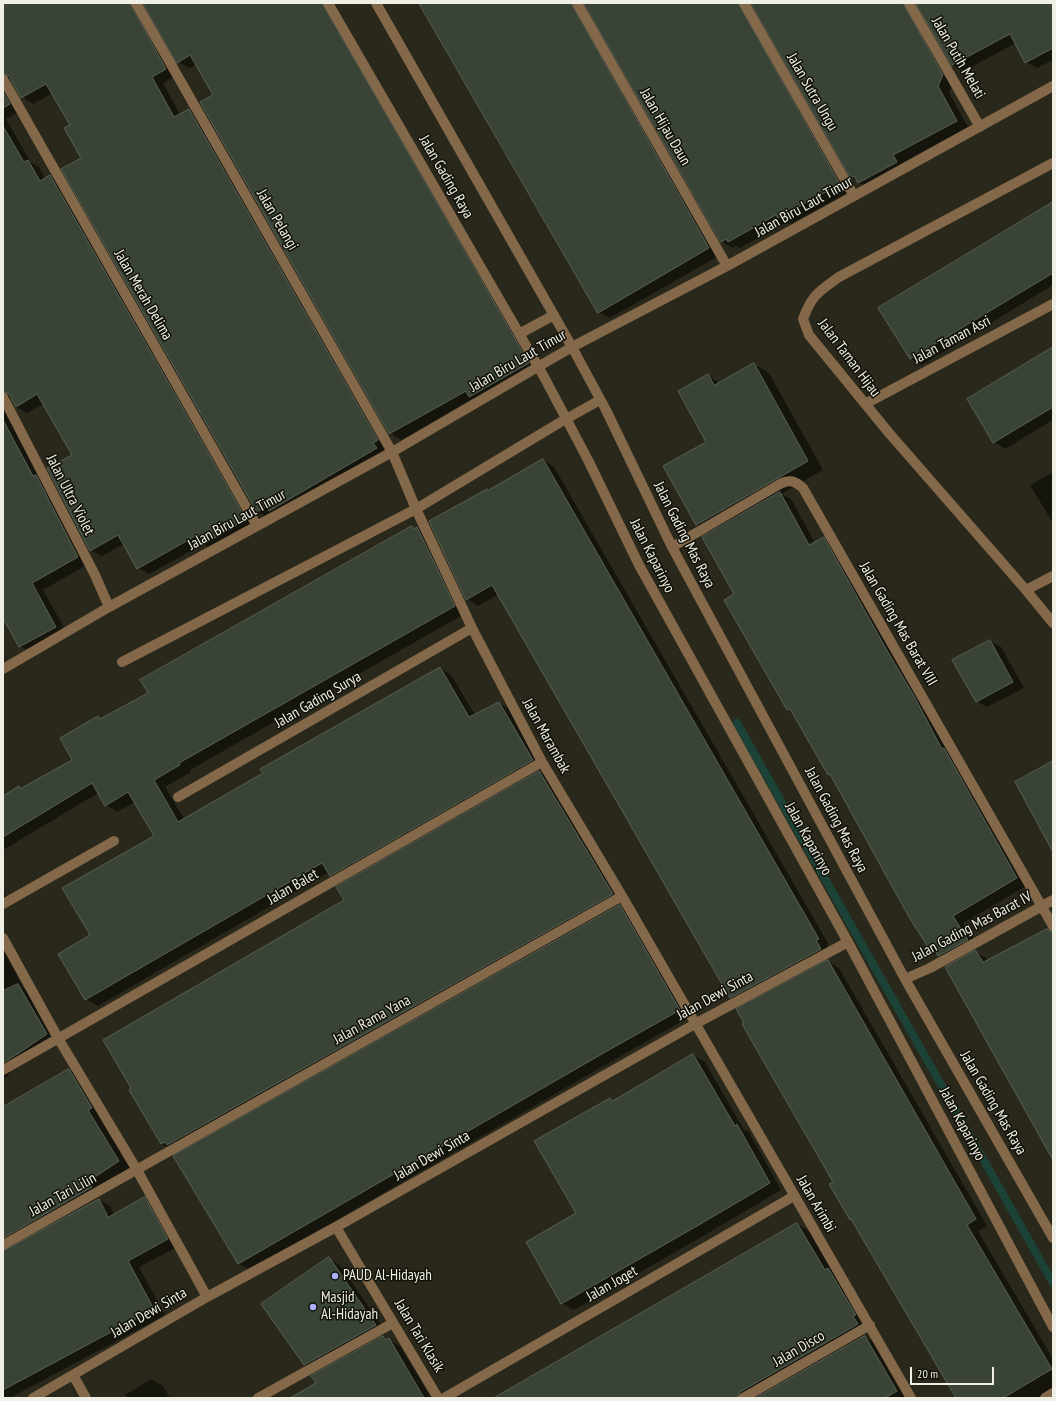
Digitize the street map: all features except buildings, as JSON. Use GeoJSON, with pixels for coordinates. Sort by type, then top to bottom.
{"type":"FeatureCollection","features":[{"type":"Feature","properties":{"kind":"street","name":"Jalan Pelangi"},"geometry":{"type":"LineString","coordinates":[[136,3],[394,457]]}},
{"type":"Feature","properties":{"kind":"street","name":"Jalan Gading Raya"},"geometry":{"type":"LineString","coordinates":[[328,3],[540,370]]}},
{"type":"Feature","properties":{"kind":"street","name":"Jalan Gading Raya"},"geometry":{"type":"LineString","coordinates":[[376,3],[579,360]]}},
{"type":"Feature","properties":{"kind":"street","name":"Jalan Hijau Daun"},"geometry":{"type":"LineString","coordinates":[[577,3],[727,266]]}},
{"type":"Feature","properties":{"kind":"street","name":"Jalan Sutra Ungu"},"geometry":{"type":"LineString","coordinates":[[744,3],[854,196]]}},
{"type":"Feature","properties":{"kind":"street","name":"Jalan Putih Melati"},"geometry":{"type":"LineString","coordinates":[[909,3],[980,127]]}},
{"type":"Feature","properties":{"kind":"street","name":"Jalan Merah Delima"},"geometry":{"type":"LineString","coordinates":[[3,79],[257,526]]}},
{"type":"Feature","properties":{"kind":"street","name":"Jalan Biru Laut Timur"},"geometry":{"type":"LineString","coordinates":[[3,669],[109,607],[257,526],[394,457],[540,370],[571,345],[727,266],[1053,86]]}},
{"type":"Feature","properties":{"kind":"street","name":"Jalan Taman Hijau"},"geometry":{"type":"LineString","coordinates":[[1053,162],[839,277],[814,297],[808,304],[803,319],[809,335],[865,404],[1053,623]]}},
{"type":"Feature","properties":{"kind":"street","name":"Jalan Taman Asri"},"geometry":{"type":"LineString","coordinates":[[865,404],[1053,304]]}},
{"type":"Feature","properties":{"kind":"street"},"geometry":{"type":"LineString","coordinates":[[519,334],[554,315]]}},
{"type":"Feature","properties":{"kind":"street","name":"Jalan Gading Mas Raya"},"geometry":{"type":"LineString","coordinates":[[579,360],[606,410],[672,547],[905,979],[1053,1238]]}},
{"type":"Feature","properties":{"kind":"street","name":"Jalan Kaparinyo"},"geometry":{"type":"LineString","coordinates":[[540,370],[588,460],[639,565],[848,942],[1053,1326]]}},
{"type":"Feature","properties":{"kind":"street","name":"Jalan Ultra Violet"},"geometry":{"type":"LineString","coordinates":[[3,397],[95,575],[109,607]]}},
{"type":"Feature","properties":{"kind":"street"},"geometry":{"type":"LineString","coordinates":[[122,662],[414,504],[564,415],[599,397]]}},
{"type":"Feature","properties":{"kind":"street","name":"Jalan Marambak"},"geometry":{"type":"LineString","coordinates":[[394,457],[414,504],[472,628],[542,762],[622,896],[695,1024]]}},
{"type":"Feature","properties":{"kind":"street","name":"Jalan Gading Mas Barat VIII"},"geometry":{"type":"LineString","coordinates":[[672,547],[788,480],[796,482],[803,488],[1042,907]]}},
{"type":"Feature","properties":{"kind":"street"},"geometry":{"type":"LineString","coordinates":[[1026,590],[1053,576]]}},
{"type":"Feature","properties":{"kind":"street","name":"Jalan Gading Surya"},"geometry":{"type":"LineString","coordinates":[[178,797],[472,628]]}},
{"type":"Feature","properties":{"kind":"street","name":"Jalan Balet"},"geometry":{"type":"LineString","coordinates":[[3,1070],[542,762]]}},
{"type":"Feature","properties":{"kind":"street"},"geometry":{"type":"LineString","coordinates":[[3,904],[114,841]]}},
{"type":"Feature","properties":{"kind":"street","name":"Jalan Rama Yana"},"geometry":{"type":"LineString","coordinates":[[137,1170],[622,896]]}},
{"type":"Feature","properties":{"kind":"street","name":"Jalan Gading Mas Barat IV"},"geometry":{"type":"LineString","coordinates":[[905,979],[930,968],[1053,900]]}},
{"type":"Feature","properties":{"kind":"street"},"geometry":{"type":"LineString","coordinates":[[1042,907],[1053,926]]}},
{"type":"Feature","properties":{"kind":"street"},"geometry":{"type":"LineString","coordinates":[[3,939],[58,1038],[137,1170],[206,1297]]}},
{"type":"Feature","properties":{"kind":"street","name":"Jalan Dewi Sinta"},"geometry":{"type":"LineString","coordinates":[[33,1398],[206,1297],[336,1227],[695,1024],[848,942]]}},
{"type":"Feature","properties":{"kind":"street","name":"Jalan Arimbi"},"geometry":{"type":"LineString","coordinates":[[695,1024],[911,1398]]}},
{"type":"Feature","properties":{"kind":"street","name":"Jalan Tari Lilin"},"geometry":{"type":"LineString","coordinates":[[3,1245],[137,1170]]}},
{"type":"Feature","properties":{"kind":"street","name":"Jalan Joget"},"geometry":{"type":"LineString","coordinates":[[444,1398],[794,1196]]}},
{"type":"Feature","properties":{"kind":"street","name":"Jalan Tari Klasik"},"geometry":{"type":"LineString","coordinates":[[336,1227],[438,1398]]}},
{"type":"Feature","properties":{"kind":"street"},"geometry":{"type":"LineString","coordinates":[[262,1397],[393,1322]]}},
{"type":"Feature","properties":{"kind":"street","name":"Jalan Disco"},"geometry":{"type":"LineString","coordinates":[[743,1398],[870,1325]]}},
{"type":"Feature","properties":{"kind":"street"},"geometry":{"type":"LineString","coordinates":[[73,1375],[86,1398]]}},
{"type":"Feature","properties":{"kind":"street"},"geometry":{"type":"LineString","coordinates":[[1045,1398],[1053,1393]]}},
{"type":"Feature","properties":{"kind":"waterway"},"geometry":{"type":"LineString","coordinates":[[737,723],[1053,1283]]}},
{"type":"Feature","properties":{"kind":"place","name":"PAUD Al-Hidayah"},"geometry":{"type":"Point","coordinates":[335,1276]}},
{"type":"Feature","properties":{"kind":"place","name":"Masjid Al-Hidayah"},"geometry":{"type":"Point","coordinates":[313,1307]}}]}
